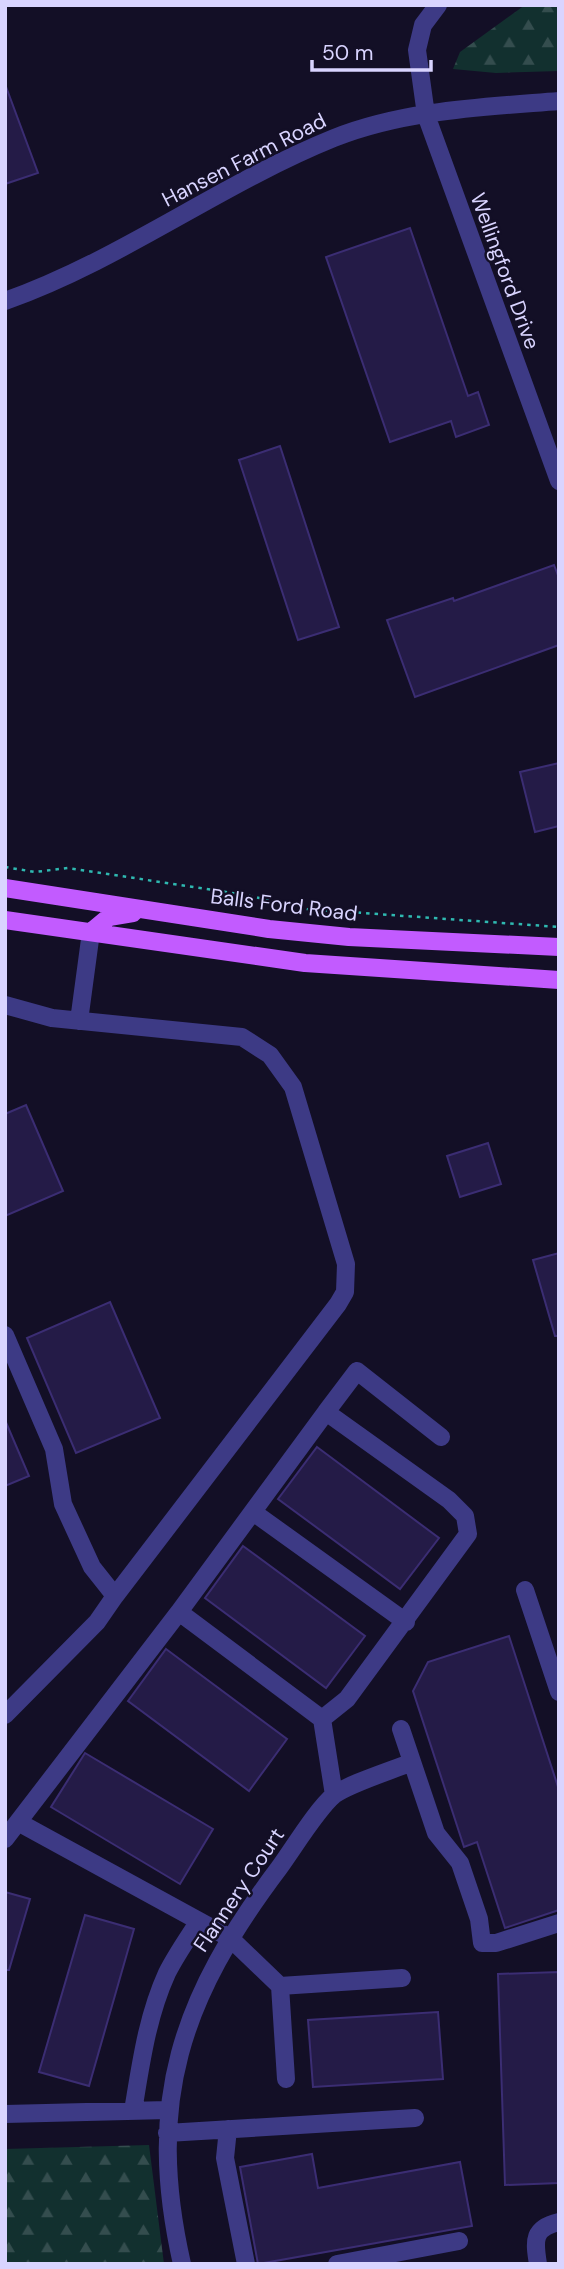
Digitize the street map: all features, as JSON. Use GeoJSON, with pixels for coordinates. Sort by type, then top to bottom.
{"type":"FeatureCollection","features":[{"type":"Feature","properties":{"kind":"main road","name":"Balls Ford Road"},"geometry":{"type":"LineString","coordinates":[[5,888],[269,929],[349,937],[559,947]]}},
{"type":"Feature","properties":{"kind":"main road"},"geometry":{"type":"LineString","coordinates":[[91,932],[108,917],[150,910]]}},
{"type":"Feature","properties":{"kind":"main road"},"geometry":{"type":"LineString","coordinates":[[5,920],[305,963],[559,980]]}},
{"type":"Feature","properties":{"kind":"street","name":"Wellingford Drive"},"geometry":{"type":"LineString","coordinates":[[438,5],[423,25],[417,50],[426,115],[559,481]]}},
{"type":"Feature","properties":{"kind":"street","name":"Hansen Farm Road"},"geometry":{"type":"LineString","coordinates":[[5,301],[79,273],[302,152],[360,129],[426,115],[559,101]]}},
{"type":"Feature","properties":{"kind":"street"},"geometry":{"type":"LineString","coordinates":[[79,1021],[91,932]]}},
{"type":"Feature","properties":{"kind":"street"},"geometry":{"type":"LineString","coordinates":[[5,1005],[52,1018],[242,1037],[270,1055],[293,1087],[346,1264],[345,1292],[338,1304],[97,1622],[5,1715]]}},
{"type":"Feature","properties":{"kind":"street"},"geometry":{"type":"LineString","coordinates":[[5,1335],[54,1449],[63,1504],[92,1567],[115,1597]]}},
{"type":"Feature","properties":{"kind":"street"},"geometry":{"type":"LineString","coordinates":[[5,1839],[179,1612],[356,1371],[441,1437]]}},
{"type":"Feature","properties":{"kind":"street"},"geometry":{"type":"LineString","coordinates":[[322,1719],[347,1699],[468,1534],[465,1516],[449,1500],[326,1412]]}},
{"type":"Feature","properties":{"kind":"street"},"geometry":{"type":"LineString","coordinates":[[253,1512],[406,1622]]}},
{"type":"Feature","properties":{"kind":"street"},"geometry":{"type":"LineString","coordinates":[[525,1590],[559,1692]]}},
{"type":"Feature","properties":{"kind":"street"},"geometry":{"type":"LineString","coordinates":[[179,1612],[322,1719],[334,1795],[412,1762]]}},
{"type":"Feature","properties":{"kind":"street"},"geometry":{"type":"LineString","coordinates":[[401,1729],[436,1833],[460,1863],[479,1919],[482,1943],[496,1943],[559,1923]]}},
{"type":"Feature","properties":{"kind":"street","name":"Flannery Court"},"geometry":{"type":"LineString","coordinates":[[182,2264],[172,2212],[167,2133],[168,2110],[185,2029],[230,1938],[334,1795]]}},
{"type":"Feature","properties":{"kind":"street"},"geometry":{"type":"LineString","coordinates":[[18,1822],[230,1938],[280,1986],[286,2080]]}},
{"type":"Feature","properties":{"kind":"street"},"geometry":{"type":"LineString","coordinates":[[133,2111],[145,2038],[155,2004],[168,1970],[199,1921]]}},
{"type":"Feature","properties":{"kind":"street"},"geometry":{"type":"LineString","coordinates":[[280,1986],[402,1978]]}},
{"type":"Feature","properties":{"kind":"street"},"geometry":{"type":"LineString","coordinates":[[5,2114],[168,2110]]}},
{"type":"Feature","properties":{"kind":"street"},"geometry":{"type":"LineString","coordinates":[[167,2133],[415,2118]]}},
{"type":"Feature","properties":{"kind":"street"},"geometry":{"type":"LineString","coordinates":[[228,2129],[225,2158],[246,2264]]}},
{"type":"Feature","properties":{"kind":"street"},"geometry":{"type":"LineString","coordinates":[[538,2264],[534,2242],[537,2232],[543,2226],[559,2222]]}},
{"type":"Feature","properties":{"kind":"street"},"geometry":{"type":"LineString","coordinates":[[337,2264],[360,2262],[459,2241]]}},
{"type":"Feature","properties":{"kind":"path"},"geometry":{"type":"LineString","coordinates":[[5,867],[35,872],[56,867],[89,871],[246,895],[307,909],[559,927]]}},
{"type":"Feature","properties":{"kind":"green space"},"geometry":{"type":"Polygon","coordinates":[[[525,5],[559,5],[559,71],[496,73],[453,69],[460,52],[525,5]]]}},
{"type":"Feature","properties":{"kind":"green space"},"geometry":{"type":"Polygon","coordinates":[[[149,2145],[164,2264],[5,2264],[5,2149],[149,2145]]]}},
{"type":"Feature","properties":{"kind":"building"},"geometry":{"type":"Polygon","coordinates":[[[5,84],[38,173],[5,184],[5,84]]]}},
{"type":"Feature","properties":{"kind":"building"},"geometry":{"type":"Polygon","coordinates":[[[410,228],[468,396],[478,392],[489,425],[456,437],[451,421],[390,442],[326,257],[410,228]]]}},
{"type":"Feature","properties":{"kind":"building"},"geometry":{"type":"Polygon","coordinates":[[[280,446],[339,627],[298,640],[239,460],[280,446]]]}},
{"type":"Feature","properties":{"kind":"building"},"geometry":{"type":"Polygon","coordinates":[[[554,565],[559,578],[559,645],[415,697],[387,620],[453,598],[454,601],[554,565]]]}},
{"type":"Feature","properties":{"kind":"building"},"geometry":{"type":"Polygon","coordinates":[[[559,763],[559,826],[535,832],[520,772],[559,763]]]}},
{"type":"Feature","properties":{"kind":"building"},"geometry":{"type":"Polygon","coordinates":[[[26,1105],[63,1191],[5,1216],[5,1114],[26,1105]]]}},
{"type":"Feature","properties":{"kind":"building"},"geometry":{"type":"Polygon","coordinates":[[[488,1143],[501,1184],[460,1197],[447,1156],[488,1143]]]}},
{"type":"Feature","properties":{"kind":"building"},"geometry":{"type":"Polygon","coordinates":[[[559,1253],[559,1336],[555,1336],[533,1260],[559,1253]]]}},
{"type":"Feature","properties":{"kind":"building"},"geometry":{"type":"Polygon","coordinates":[[[110,1302],[160,1418],[76,1453],[27,1338],[110,1302]]]}},
{"type":"Feature","properties":{"kind":"building"},"geometry":{"type":"Polygon","coordinates":[[[5,1420],[29,1476],[5,1486],[5,1420]]]}},
{"type":"Feature","properties":{"kind":"building"},"geometry":{"type":"Polygon","coordinates":[[[317,1447],[439,1538],[400,1589],[278,1499],[317,1447]]]}},
{"type":"Feature","properties":{"kind":"building"},"geometry":{"type":"Polygon","coordinates":[[[243,1546],[365,1636],[326,1688],[205,1598],[243,1546]]]}},
{"type":"Feature","properties":{"kind":"building"},"geometry":{"type":"Polygon","coordinates":[[[509,1636],[559,1790],[559,1910],[505,1928],[477,1842],[464,1847],[413,1691],[428,1662],[509,1636]]]}},
{"type":"Feature","properties":{"kind":"building"},"geometry":{"type":"Polygon","coordinates":[[[166,1649],[287,1739],[249,1791],[128,1701],[166,1649]]]}},
{"type":"Feature","properties":{"kind":"building"},"geometry":{"type":"Polygon","coordinates":[[[85,1753],[213,1829],[180,1884],[51,1807],[85,1753]]]}},
{"type":"Feature","properties":{"kind":"building"},"geometry":{"type":"Polygon","coordinates":[[[5,1892],[30,1899],[9,1970],[5,1970],[5,1892]]]}},
{"type":"Feature","properties":{"kind":"building"},"geometry":{"type":"Polygon","coordinates":[[[85,1915],[134,1929],[89,2086],[39,2072],[85,1915]]]}},
{"type":"Feature","properties":{"kind":"building"},"geometry":{"type":"Polygon","coordinates":[[[559,1972],[559,2183],[505,2185],[498,1974],[559,1972]]]}},
{"type":"Feature","properties":{"kind":"building"},"geometry":{"type":"Polygon","coordinates":[[[438,2012],[443,2079],[313,2087],[308,2020],[438,2012]]]}},
{"type":"Feature","properties":{"kind":"building"},"geometry":{"type":"Polygon","coordinates":[[[312,2154],[318,2188],[460,2162],[472,2226],[258,2264],[240,2167],[312,2154]]]}}]}
